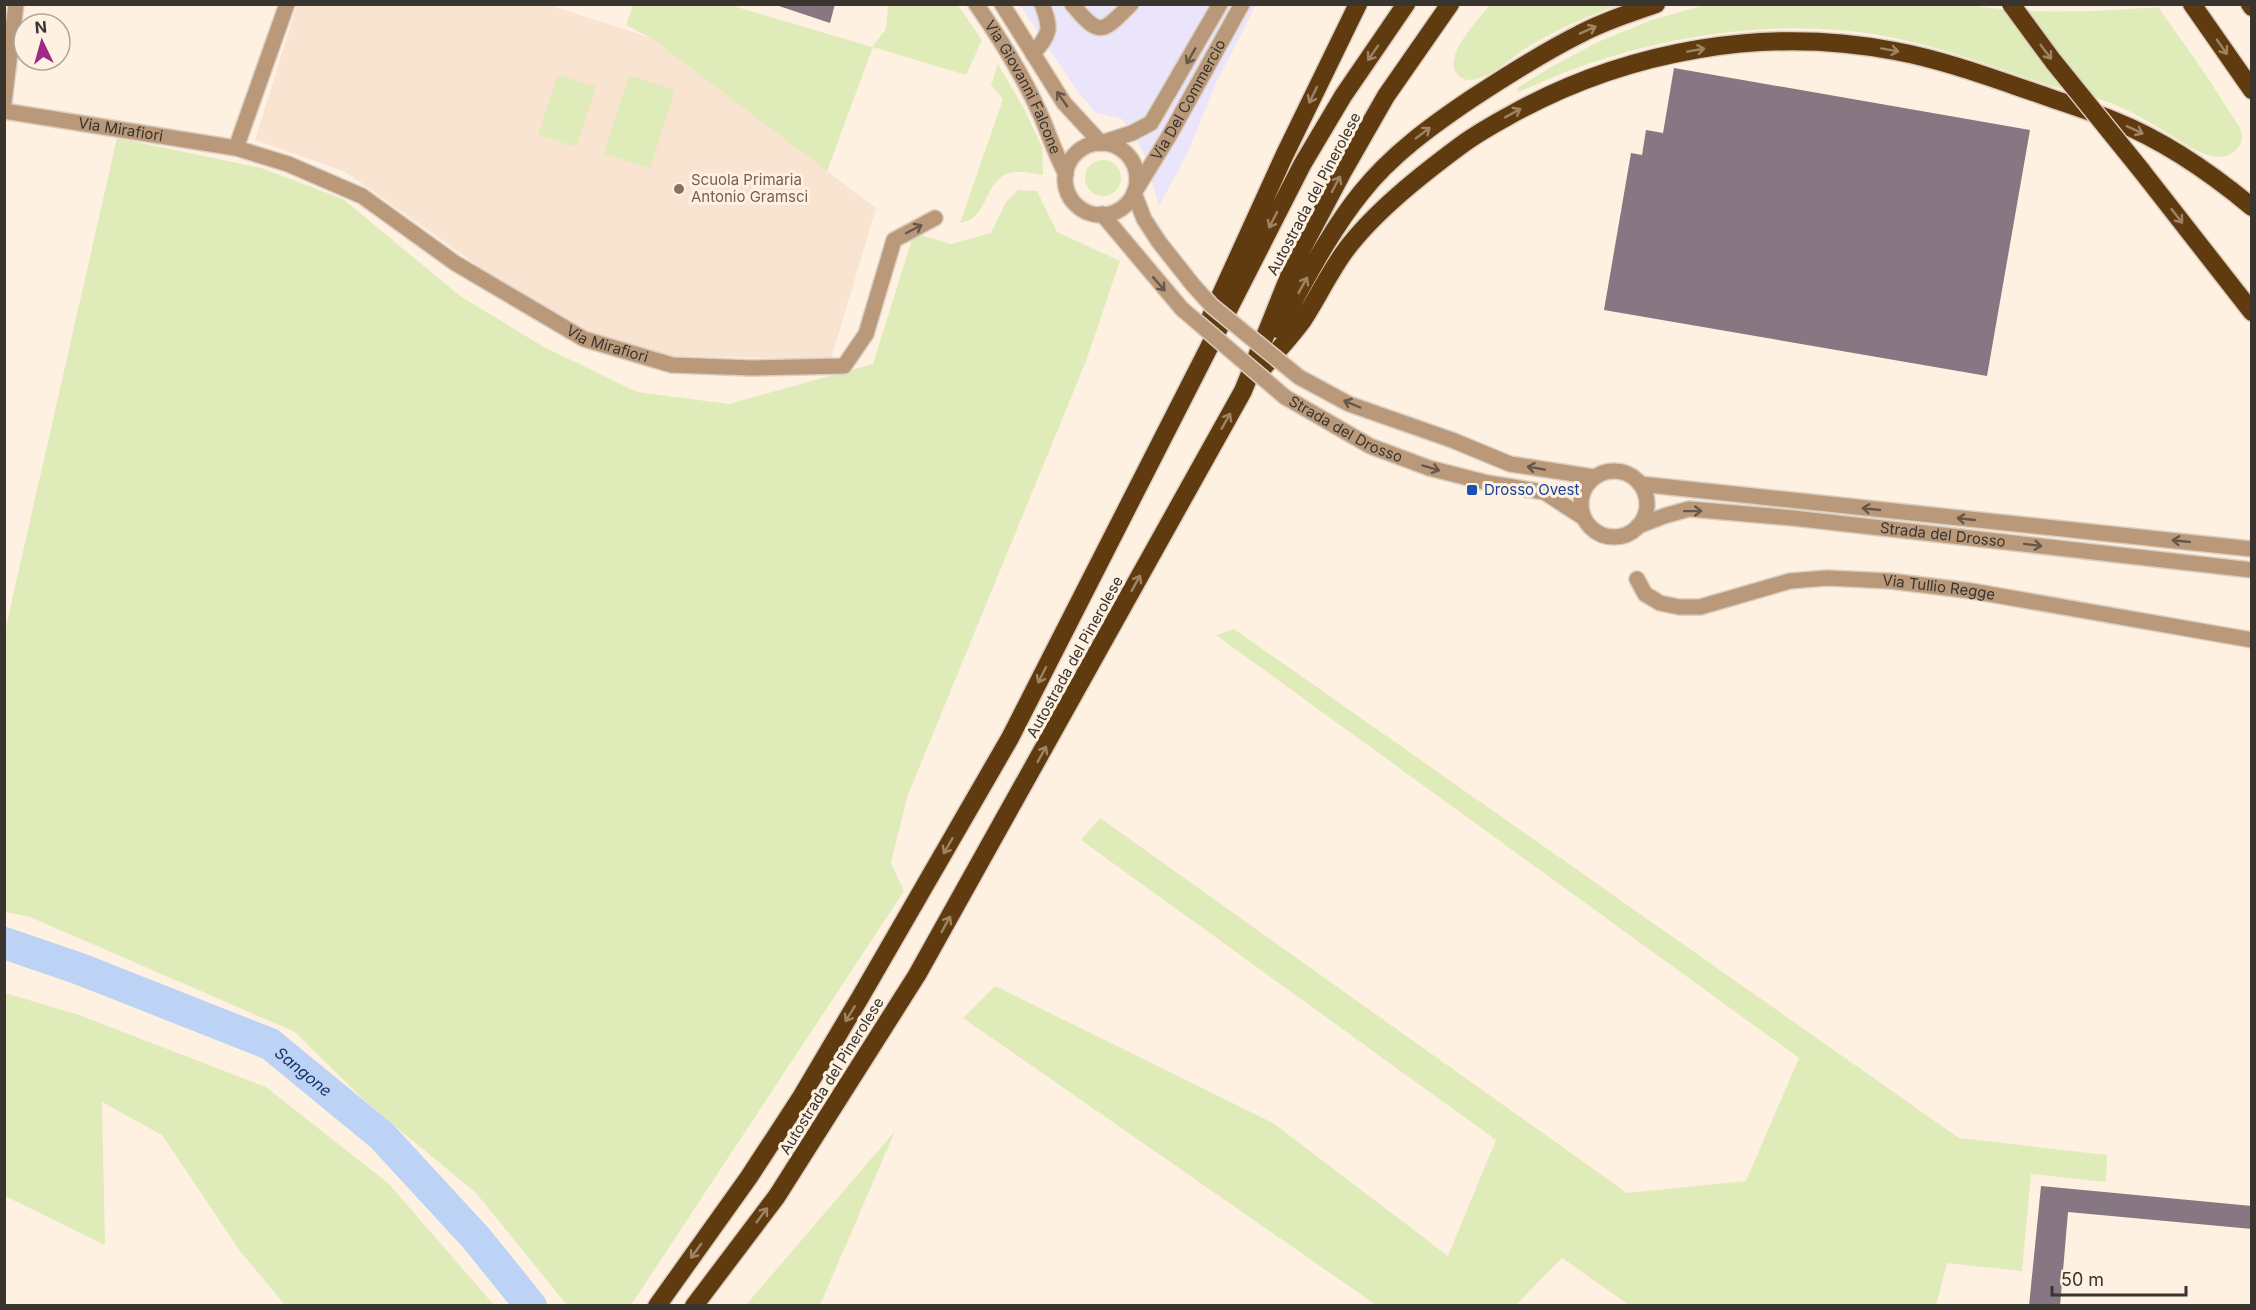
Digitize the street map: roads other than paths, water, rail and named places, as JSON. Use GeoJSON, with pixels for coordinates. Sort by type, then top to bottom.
{"type":"FeatureCollection","features":[{"type":"Feature","properties":{"kind":"highway"},"geometry":{"type":"LineString","coordinates":[[1146,468],[1252,225],[1358,4]]}},
{"type":"Feature","properties":{"kind":"highway","name":"Autostrada del Pinerolese"},"geometry":{"type":"LineString","coordinates":[[657,1305],[749,1177],[861,996],[1010,738],[1302,165],[1343,96],[1406,4]]}},
{"type":"Feature","properties":{"kind":"highway","name":"Autostrada del Pinerolese"},"geometry":{"type":"LineString","coordinates":[[694,1305],[777,1196],[917,975],[1243,391],[1294,264],[1342,173],[1386,96],[1450,4]]}},
{"type":"Feature","properties":{"kind":"highway"},"geometry":{"type":"LineString","coordinates":[[1243,391],[1341,220],[1377,174],[1398,154],[1454,111],[1550,50],[1603,23],[1656,4]]}},
{"type":"Feature","properties":{"kind":"highway"},"geometry":{"type":"LineString","coordinates":[[2011,4],[2053,61],[2252,312]]}},
{"type":"Feature","properties":{"kind":"highway"},"geometry":{"type":"LineString","coordinates":[[2192,4],[2252,90]]}},
{"type":"Feature","properties":{"kind":"highway"},"geometry":{"type":"LineString","coordinates":[[1243,391],[1302,322],[1347,249],[1398,196],[1463,143],[1523,108],[1574,83],[1646,60],[1699,49],[1776,41],[1817,42],[1858,45],[1924,57],[2019,87],[2126,126],[2178,154],[2216,179],[2252,207]]}},
{"type":"Feature","properties":{"kind":"street"},"geometry":{"type":"LineString","coordinates":[[4,102],[16,4]]}},
{"type":"Feature","properties":{"kind":"street"},"geometry":{"type":"LineString","coordinates":[[236,148],[287,4]]}},
{"type":"Feature","properties":{"kind":"street","name":"Via Giovanni Falcone"},"geometry":{"type":"LineString","coordinates":[[976,4],[994,31],[1041,117],[1056,157],[1066,174]]}},
{"type":"Feature","properties":{"kind":"street","name":"Via Giovanni Falcone"},"geometry":{"type":"LineString","coordinates":[[1002,4],[1064,103],[1101,143]]}},
{"type":"Feature","properties":{"kind":"street"},"geometry":{"type":"LineString","coordinates":[[1033,54],[1048,36],[1048,26],[1042,4]]}},
{"type":"Feature","properties":{"kind":"street"},"geometry":{"type":"LineString","coordinates":[[1072,4],[1091,26],[1099,28],[1110,25],[1131,4]]}},
{"type":"Feature","properties":{"kind":"street","name":"Via Del Commercio"},"geometry":{"type":"LineString","coordinates":[[1101,143],[1132,134],[1151,123],[1220,4]]}},
{"type":"Feature","properties":{"kind":"street","name":"Via Del Commercio"},"geometry":{"type":"LineString","coordinates":[[1134,193],[1169,136],[1242,4]]}},
{"type":"Feature","properties":{"kind":"street","name":"Via Mirafiori"},"geometry":{"type":"LineString","coordinates":[[4,111],[236,148],[288,164],[362,196],[455,262],[584,339],[672,365],[752,368],[844,366],[866,334],[894,240],[935,218]]}},
{"type":"Feature","properties":{"kind":"street","name":"Via Giovanni Falcone"},"geometry":{"type":"LineString","coordinates":[[1102,214],[1084,210],[1077,205],[1067,190],[1068,166],[1077,152],[1092,144],[1101,143],[1114,145],[1126,152],[1136,171],[1137,183],[1134,193]]}},
{"type":"Feature","properties":{"kind":"street"},"geometry":{"type":"LineString","coordinates":[[1102,214],[1121,208],[1134,193]]}},
{"type":"Feature","properties":{"kind":"street","name":"Strada del Drosso"},"geometry":{"type":"LineString","coordinates":[[1134,193],[1144,219],[1193,285],[1212,306],[1299,377],[1349,404],[1452,440],[1510,464],[1594,477]]}},
{"type":"Feature","properties":{"kind":"street","name":"Strada del Drosso"},"geometry":{"type":"LineString","coordinates":[[1102,214],[1182,309],[1285,397],[1370,446],[1429,468],[1488,483],[1544,492],[1584,518]]}},
{"type":"Feature","properties":{"kind":"street"},"geometry":{"type":"LineString","coordinates":[[1603,472],[1623,472],[1640,484],[1645,493],[1646,510],[1638,526],[1630,532],[1612,537],[1595,531],[1584,518],[1582,493],[1594,477],[1603,472]]}},
{"type":"Feature","properties":{"kind":"street","name":"Strada del Drosso"},"geometry":{"type":"LineString","coordinates":[[1640,484],[2245,548]]}},
{"type":"Feature","properties":{"kind":"street","name":"Strada del Drosso"},"geometry":{"type":"LineString","coordinates":[[1638,526],[1689,509],[1793,518],[2247,569]]}},
{"type":"Feature","properties":{"kind":"street","name":"Via Tullio Regge"},"geometry":{"type":"LineString","coordinates":[[1638,579],[1645,594],[1660,603],[1679,607],[1700,607],[1790,581],[1827,578],[1890,581],[1972,591],[2252,640]]}},
{"type":"Feature","properties":{"kind":"waterway","name":"Sangone"},"geometry":{"type":"LineString","coordinates":[[4,943],[80,969],[270,1044],[382,1136],[476,1238],[531,1306]]}},
{"type":"Feature","properties":{"kind":"place","name":"Scuola Primaria Antonio Gramsci"},"geometry":{"type":"Point","coordinates":[679,189]}},
{"type":"Feature","properties":{"kind":"place","name":"Drosso Ovest"},"geometry":{"type":"Point","coordinates":[1472,490]}}]}
